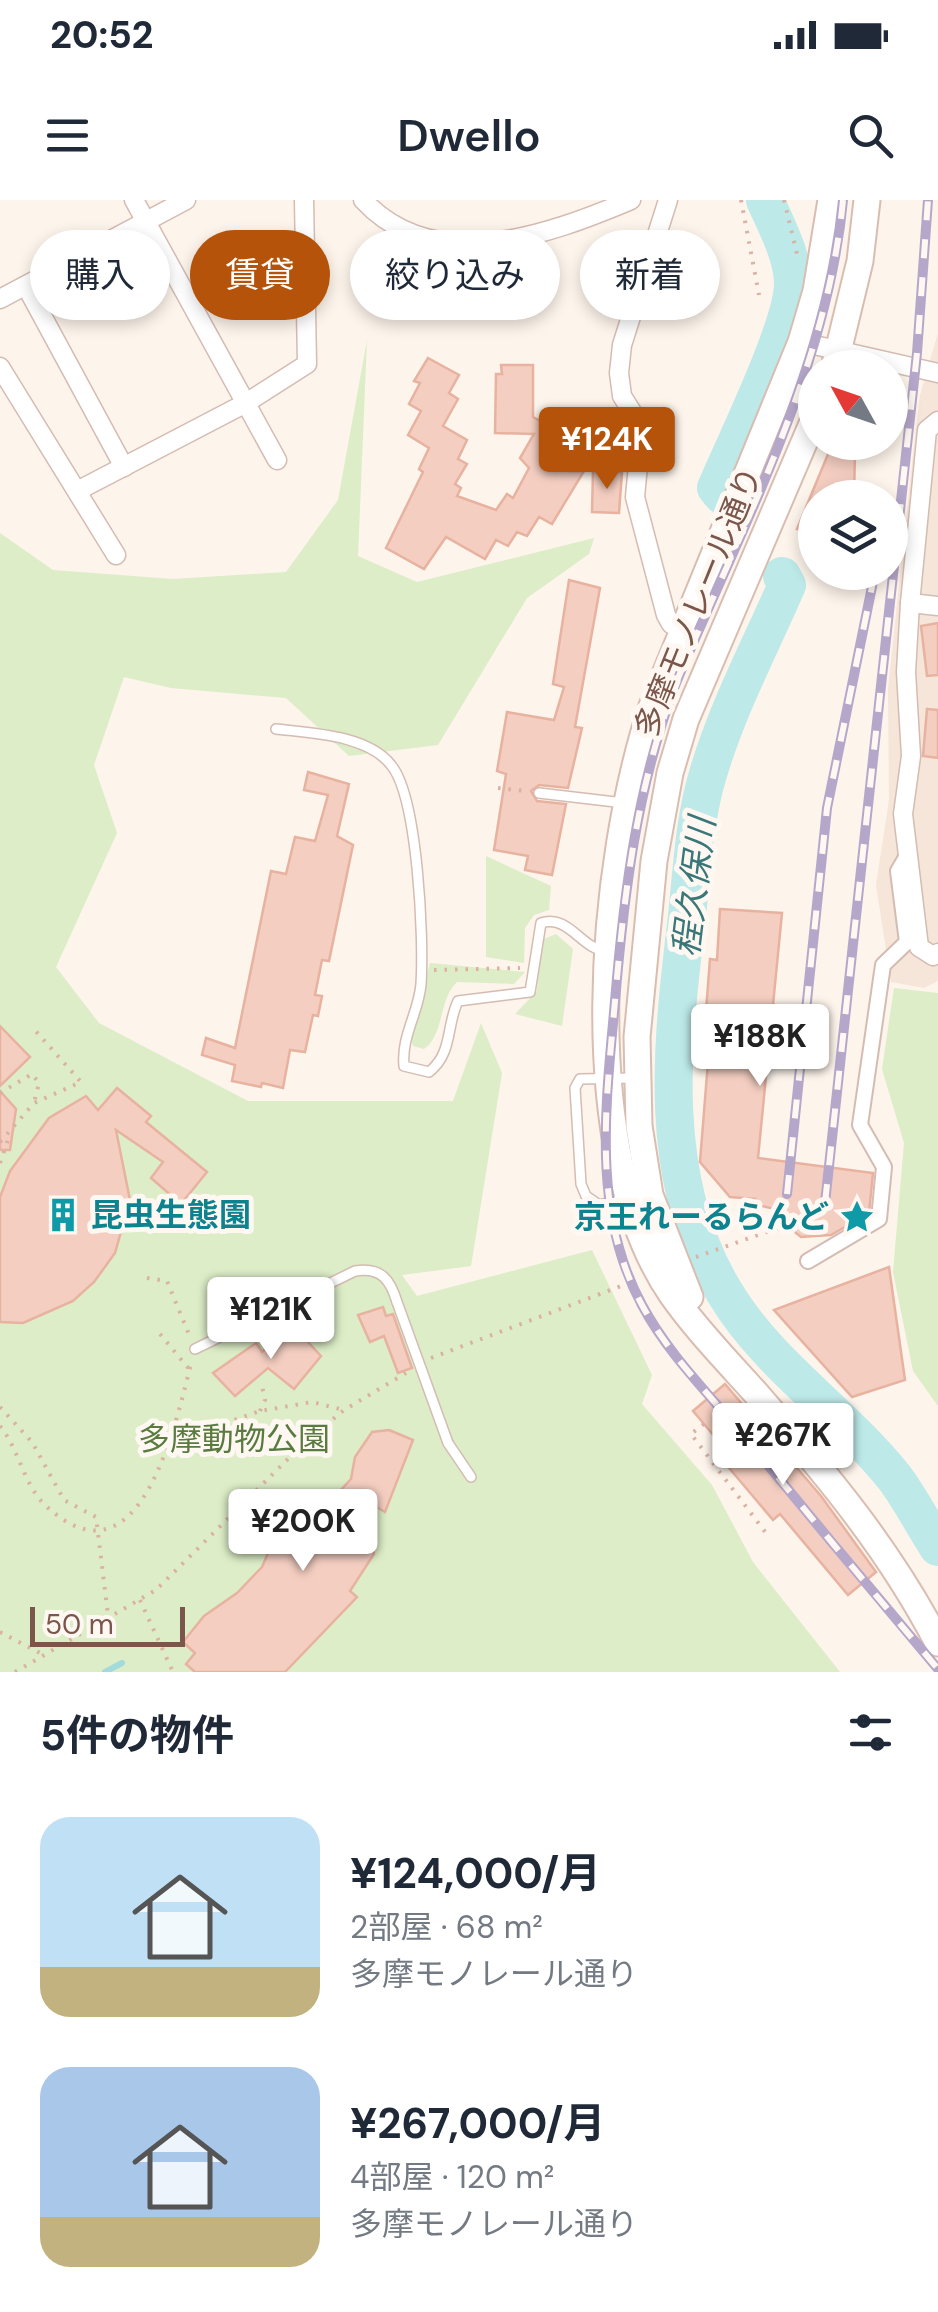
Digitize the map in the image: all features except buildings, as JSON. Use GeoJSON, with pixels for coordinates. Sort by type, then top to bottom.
{"type":"FeatureCollection","features":[{"type":"Feature","properties":{"kind":"main road","name":"多摩モノレール通り"},"geometry":{"type":"LineString","coordinates":[[831,200],[820,272],[801,342],[643,734],[627,803],[609,951],[604,1037],[607,1078],[612,1127],[640,1197],[714,1345],[866,1525],[938,1643]]}},
{"type":"Feature","properties":{"kind":"main road"},"geometry":{"type":"LineString","coordinates":[[838,350],[860,261],[867,200]]}},
{"type":"Feature","properties":{"kind":"main road","name":"多摩モノレール通り"},"geometry":{"type":"LineString","coordinates":[[640,1197],[637,1078],[643,958],[673,759],[798,458]]}},
{"type":"Feature","properties":{"kind":"street"},"geometry":{"type":"LineString","coordinates":[[134,200],[277,460]]}},
{"type":"Feature","properties":{"kind":"street"},"geometry":{"type":"LineString","coordinates":[[0,299],[186,200]]}},
{"type":"Feature","properties":{"kind":"street"},"geometry":{"type":"LineString","coordinates":[[79,490],[246,403],[307,364],[304,200]]}},
{"type":"Feature","properties":{"kind":"street"},"geometry":{"type":"LineString","coordinates":[[362,200],[398,230],[447,244],[538,237],[631,200]]}},
{"type":"Feature","properties":{"kind":"street"},"geometry":{"type":"LineString","coordinates":[[668,200],[622,345],[622,396],[634,415],[640,444],[635,497],[666,615],[671,624],[684,630]]}},
{"type":"Feature","properties":{"kind":"street"},"geometry":{"type":"LineString","coordinates":[[26,286],[124,467]]}},
{"type":"Feature","properties":{"kind":"street"},"geometry":{"type":"LineString","coordinates":[[801,342],[817,350]]}},
{"type":"Feature","properties":{"kind":"street"},"geometry":{"type":"LineString","coordinates":[[0,367],[116,555]]}},
{"type":"Feature","properties":{"kind":"street"},"geometry":{"type":"LineString","coordinates":[[908,369],[938,373]]}},
{"type":"Feature","properties":{"kind":"street"},"geometry":{"type":"LineString","coordinates":[[938,421],[927,430],[910,602],[906,672],[911,756],[903,814],[919,947],[932,956],[938,954]]}},
{"type":"Feature","properties":{"kind":"street"},"geometry":{"type":"LineString","coordinates":[[910,602],[938,606]]}},
{"type":"Feature","properties":{"kind":"street"},"geometry":{"type":"LineString","coordinates":[[808,1261],[879,1218],[884,1167],[860,1125],[884,965],[906,942],[898,870],[908,854]]}},
{"type":"Feature","properties":{"kind":"lane"},"geometry":{"type":"LineString","coordinates":[[276,729],[328,736],[370,749],[390,763],[402,785],[422,929],[421,986],[403,1054],[404,1066],[429,1072],[446,1054],[458,1001],[530,992],[537,928],[549,920],[569,928],[595,950],[609,951]]}},
{"type":"Feature","properties":{"kind":"lane"},"geometry":{"type":"LineString","coordinates":[[540,792],[627,803]]}},
{"type":"Feature","properties":{"kind":"lane"},"geometry":{"type":"LineString","coordinates":[[637,1078],[580,1079],[575,1088],[580,1184],[586,1196],[599,1204],[640,1197]]}},
{"type":"Feature","properties":{"kind":"lane"},"geometry":{"type":"LineString","coordinates":[[195,1349],[356,1271],[380,1272],[390,1281],[448,1443],[471,1477]]}},
{"type":"Feature","properties":{"kind":"path"},"geometry":{"type":"LineString","coordinates":[[741,200],[758,295]]}},
{"type":"Feature","properties":{"kind":"path"},"geometry":{"type":"LineString","coordinates":[[784,200],[798,258]]}},
{"type":"Feature","properties":{"kind":"path"},"geometry":{"type":"LineString","coordinates":[[584,444],[624,448],[640,444]]}},
{"type":"Feature","properties":{"kind":"path"},"geometry":{"type":"LineString","coordinates":[[498,788],[540,792]]}},
{"type":"Feature","properties":{"kind":"path"},"geometry":{"type":"LineString","coordinates":[[420,970],[535,968]]}},
{"type":"Feature","properties":{"kind":"path"},"geometry":{"type":"LineString","coordinates":[[34,1028],[81,1082],[34,1103]]}},
{"type":"Feature","properties":{"kind":"path"},"geometry":{"type":"LineString","coordinates":[[0,1093],[32,1074],[40,1083],[34,1103],[11,1134],[0,1163]]}},
{"type":"Feature","properties":{"kind":"path"},"geometry":{"type":"LineString","coordinates":[[0,1142],[11,1134]]}},
{"type":"Feature","properties":{"kind":"path"},"geometry":{"type":"LineString","coordinates":[[696,1258],[786,1224]]}},
{"type":"Feature","properties":{"kind":"path"},"geometry":{"type":"LineString","coordinates":[[0,1426],[45,1506],[72,1522],[101,1530],[127,1519],[151,1491],[195,1349],[168,1281],[148,1278]]}},
{"type":"Feature","properties":{"kind":"path"},"geometry":{"type":"LineString","coordinates":[[425,1362],[644,1278]]}},
{"type":"Feature","properties":{"kind":"path"},"geometry":{"type":"LineString","coordinates":[[160,1334],[189,1369]]}},
{"type":"Feature","properties":{"kind":"path"},"geometry":{"type":"LineString","coordinates":[[16,1672],[156,1590],[302,1446],[344,1410],[409,1372]]}},
{"type":"Feature","properties":{"kind":"path"},"geometry":{"type":"LineString","coordinates":[[260,1411],[265,1400],[261,1380]]}},
{"type":"Feature","properties":{"kind":"path"},"geometry":{"type":"LineString","coordinates":[[174,1423],[205,1430],[260,1411],[312,1402],[344,1410]]}},
{"type":"Feature","properties":{"kind":"path"},"geometry":{"type":"LineString","coordinates":[[0,1406],[32,1442],[64,1500],[96,1517],[101,1530],[108,1615]]}},
{"type":"Feature","properties":{"kind":"path"},"geometry":{"type":"LineString","coordinates":[[704,1424],[691,1434],[769,1537]]}},
{"type":"Feature","properties":{"kind":"path"},"geometry":{"type":"LineString","coordinates":[[140,1600],[173,1672]]}},
{"type":"Feature","properties":{"kind":"path"},"geometry":{"type":"LineString","coordinates":[[0,1632],[42,1654]]}},
{"type":"Feature","properties":{"kind":"shaded area"},"geometry":{"type":"Polygon","coordinates":[[[938,333],[938,981],[924,988],[891,982],[876,885],[889,800],[888,689],[899,590],[908,590],[908,501],[920,395],[938,333]]]}},
{"type":"Feature","properties":{"kind":"green space","name":"多摩動物公園"},"geometry":{"type":"Polygon","coordinates":[[[367,340],[358,556],[417,582],[594,538],[589,554],[527,598],[438,745],[349,756],[286,698],[171,688],[124,677],[94,765],[117,833],[56,967],[99,1023],[248,1101],[453,1101],[481,1023],[502,1073],[471,1266],[402,1275],[417,1296],[592,1250],[652,1375],[642,1404],[712,1485],[753,1562],[840,1672],[0,1672],[0,533],[53,570],[173,579],[286,572],[338,500],[367,340]]]}},
{"type":"Feature","properties":{"kind":"green space"},"geometry":{"type":"Polygon","coordinates":[[[486,856],[551,886],[549,910],[534,915],[525,928],[524,963],[486,957],[486,856]]]}},
{"type":"Feature","properties":{"kind":"green space"},"geometry":{"type":"Polygon","coordinates":[[[556,934],[573,949],[562,1026],[515,1014],[537,991],[541,940],[556,934]]]}},
{"type":"Feature","properties":{"kind":"green space"},"geometry":{"type":"Polygon","coordinates":[[[430,963],[525,972],[514,984],[457,982],[447,998],[435,1035],[424,1049],[413,1046],[411,1039],[430,963]]]}},
{"type":"Feature","properties":{"kind":"green space"},"geometry":{"type":"Polygon","coordinates":[[[894,988],[938,993],[938,1406],[913,1371],[893,1272],[904,1143],[882,1069],[894,988]]]}},
{"type":"Feature","properties":{"kind":"waterway","name":"程久保川"},"geometry":{"type":"LineString","coordinates":[[722,495],[716,488],[774,354],[791,301],[790,261],[765,200]]}},
{"type":"Feature","properties":{"kind":"waterway","name":"程久保川"},"geometry":{"type":"LineString","coordinates":[[782,576],[787,585],[725,726],[700,809],[677,1012],[674,1109],[678,1157],[687,1204],[703,1249],[742,1319],[784,1366],[874,1453],[906,1494],[938,1547]]}},
{"type":"Feature","properties":{"kind":"waterway"},"geometry":{"type":"LineString","coordinates":[[105,1672],[122,1663]]}},
{"type":"Feature","properties":{"kind":"railway"},"geometry":{"type":"LineString","coordinates":[[843,200],[834,263],[800,387],[753,507],[676,683],[651,761],[634,840],[623,920],[608,1079],[606,1156],[615,1232],[626,1269],[652,1323],[938,1669]]}},
{"type":"Feature","properties":{"kind":"railway"},"geometry":{"type":"LineString","coordinates":[[825,1203],[917,353],[928,200]]}},
{"type":"Feature","properties":{"kind":"railway"},"geometry":{"type":"LineString","coordinates":[[787,1194],[827,808],[871,590]]}},
{"type":"Feature","properties":{"kind":"place","name":"昆虫生態園"},"geometry":{"type":"Point","coordinates":[63,1215]}},
{"type":"Feature","properties":{"kind":"place","name":"京王れーるらんど"},"geometry":{"type":"Point","coordinates":[857,1217]}}]}
